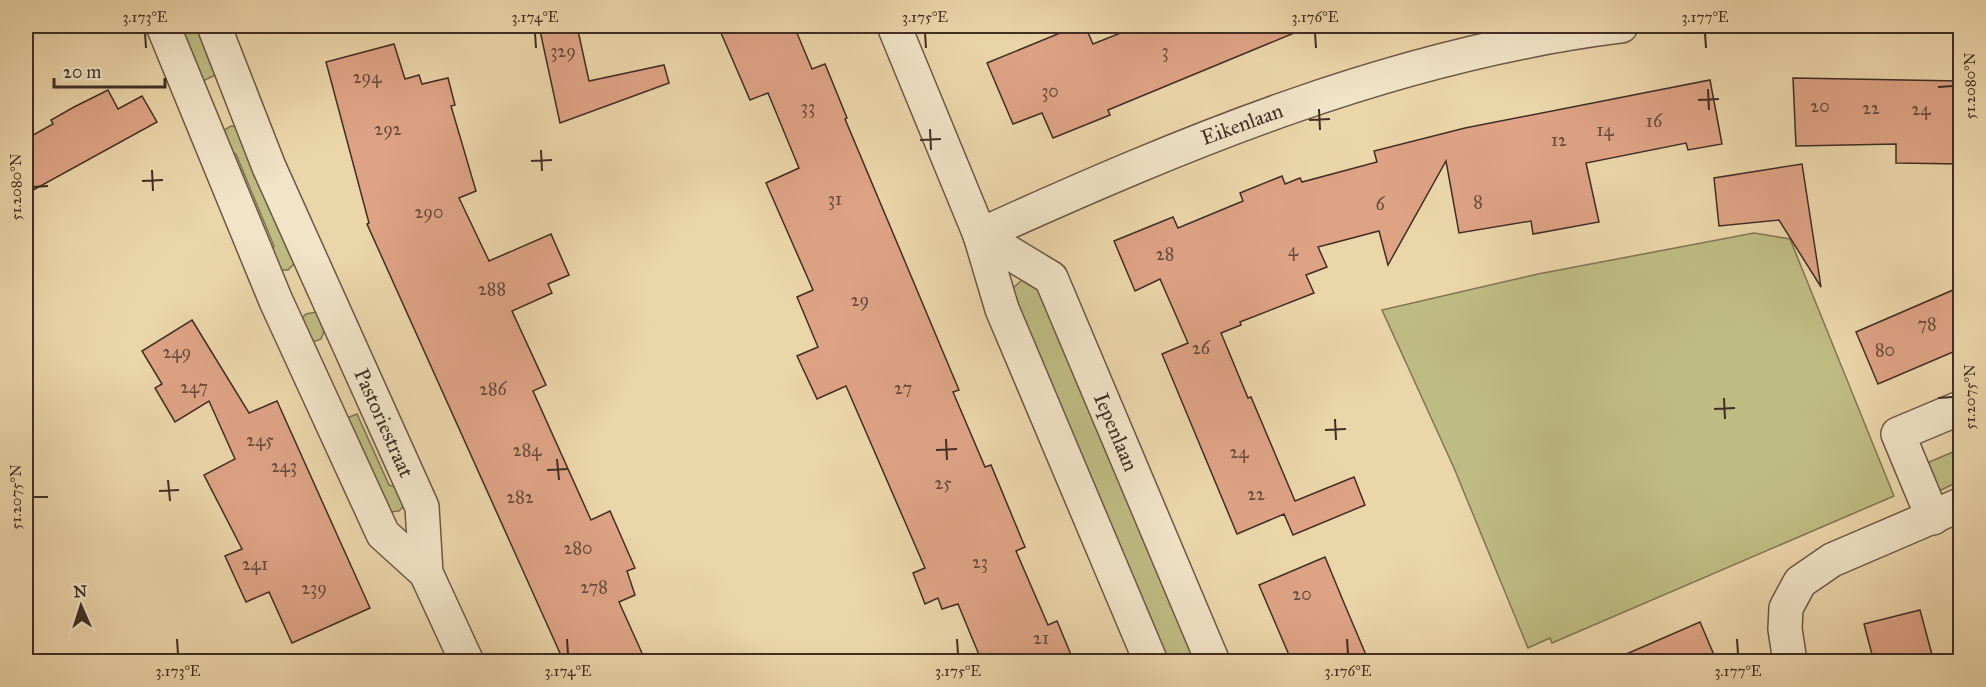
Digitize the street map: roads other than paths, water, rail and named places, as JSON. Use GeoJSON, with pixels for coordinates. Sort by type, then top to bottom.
{"type":"FeatureCollection","features":[{"type":"Feature","properties":{"kind":"street","name":"Pastoriestraat"},"geometry":{"type":"LineString","coordinates":[[163,26],[276,302],[383,534],[426,573]]}},
{"type":"Feature","properties":{"kind":"street","name":"Pastoriestraat"},"geometry":{"type":"LineString","coordinates":[[214,26],[269,167],[422,507],[426,573],[466,662]]}},
{"type":"Feature","properties":{"kind":"street"},"geometry":{"type":"LineString","coordinates":[[894,26],[980,235],[1002,309],[1151,662]]}},
{"type":"Feature","properties":{"kind":"street","name":"Eikenlaan"},"geometry":{"type":"LineString","coordinates":[[980,235],[1125,169],[1260,116],[1426,64],[1536,39],[1621,26]]}},
{"type":"Feature","properties":{"kind":"street"},"geometry":{"type":"LineString","coordinates":[[198,114],[240,94]]}},
{"type":"Feature","properties":{"kind":"street","name":"Iepenlaan"},"geometry":{"type":"LineString","coordinates":[[980,235],[1051,278],[1213,662]]}},
{"type":"Feature","properties":{"kind":"street"},"geometry":{"type":"LineString","coordinates":[[276,302],[320,279]]}},
{"type":"Feature","properties":{"kind":"street"},"geometry":{"type":"LineString","coordinates":[[1790,662],[1785,628],[1786,608],[1800,582],[1832,560],[1947,511],[1898,434],[1960,408]]}}]}
